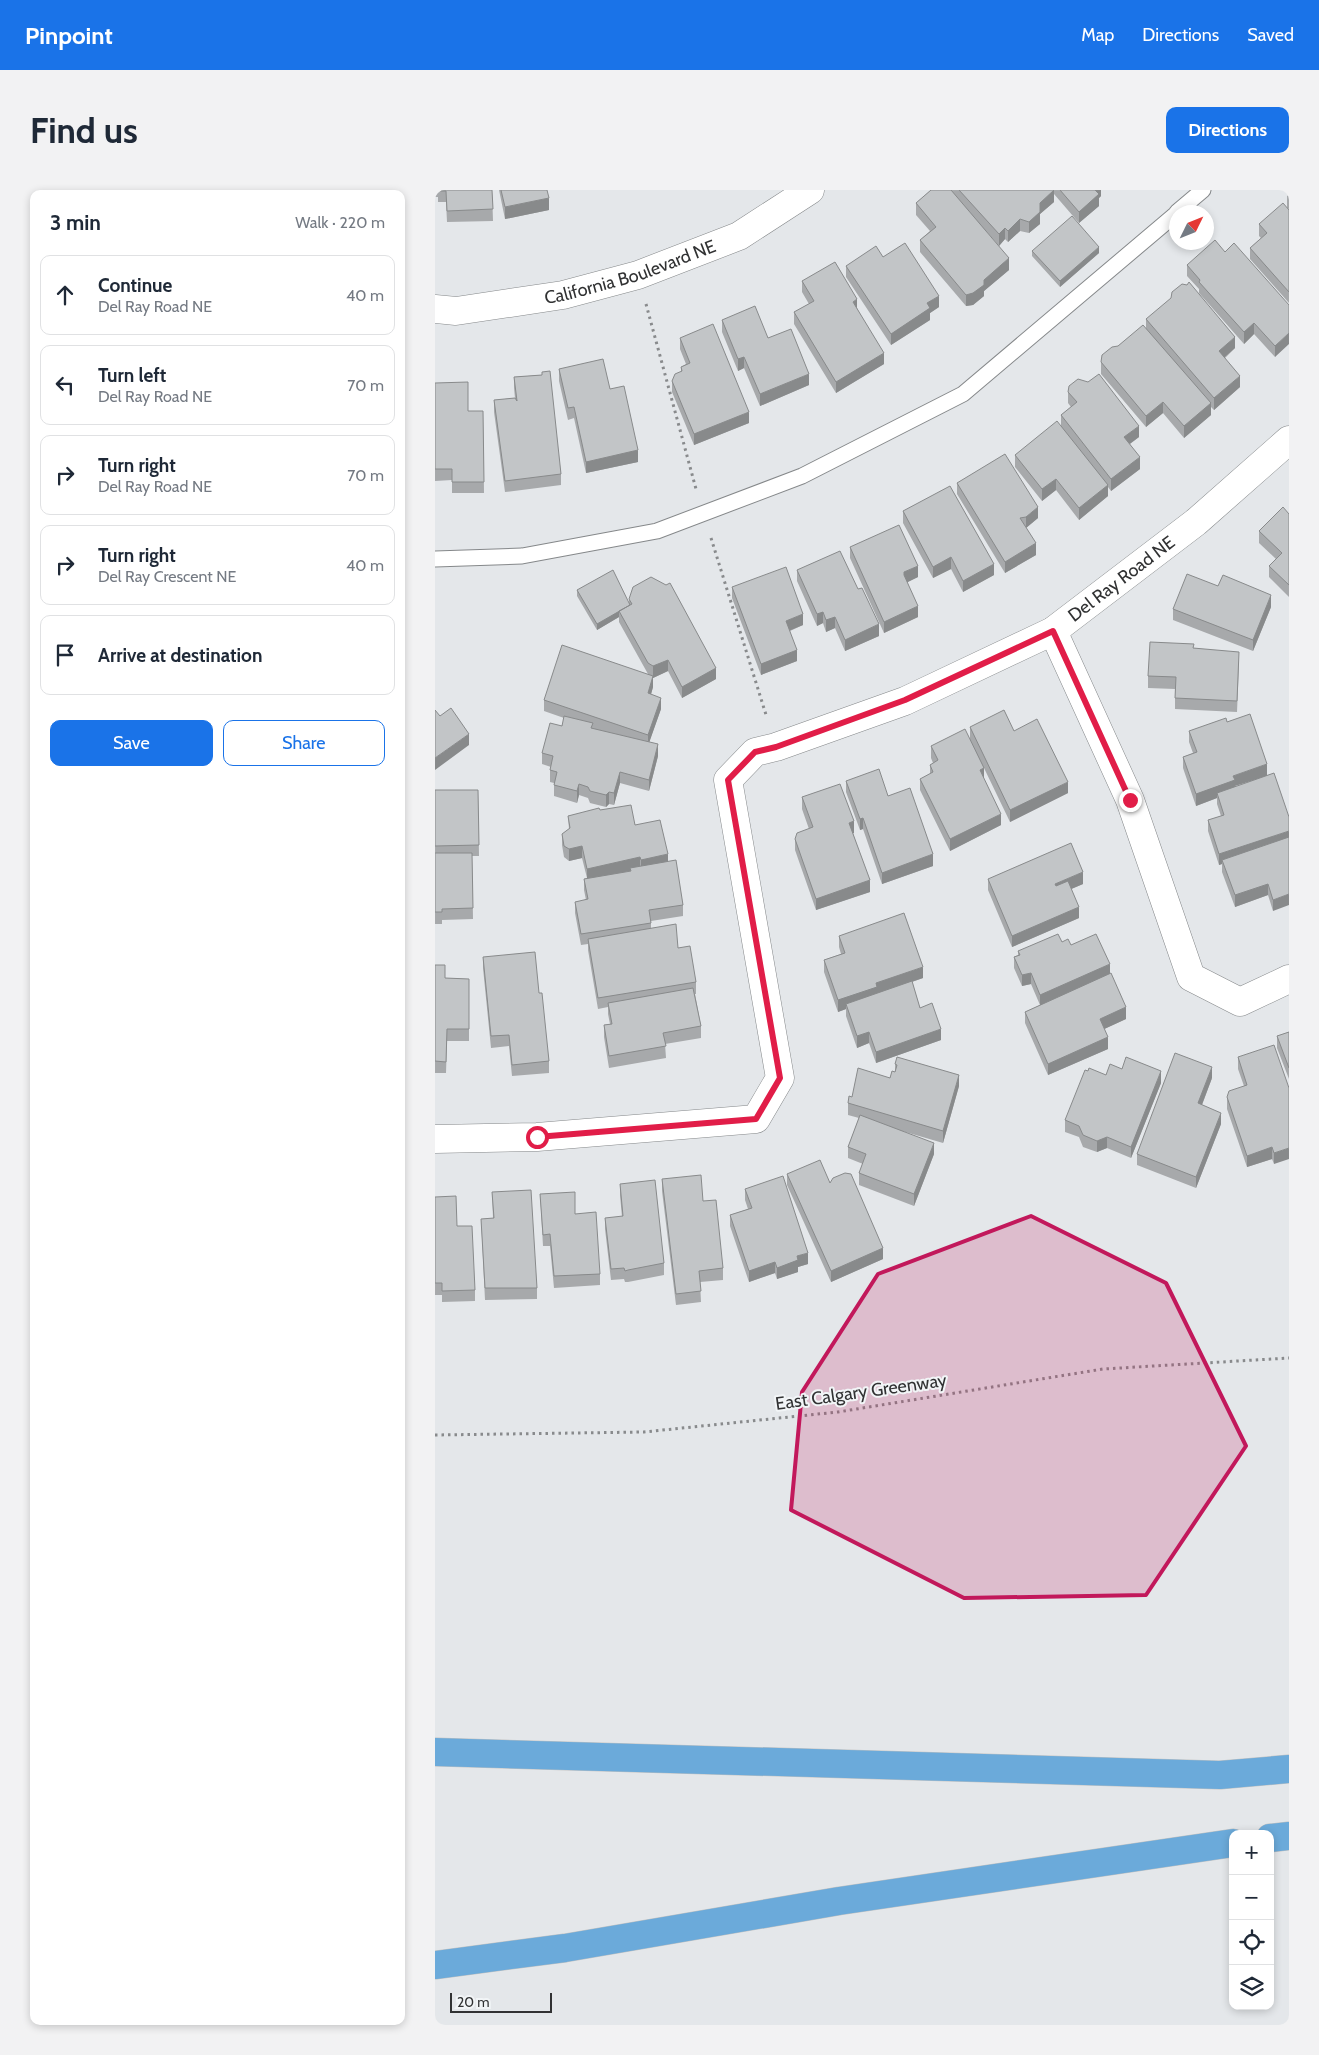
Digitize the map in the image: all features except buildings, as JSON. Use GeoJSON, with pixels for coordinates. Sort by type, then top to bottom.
{"type":"FeatureCollection","features":[{"type":"Feature","properties":{"kind":"highway"},"geometry":{"type":"LineString","coordinates":[[435,1752],[1220,1775],[1289,1770]]}},
{"type":"Feature","properties":{"kind":"highway"},"geometry":{"type":"LineString","coordinates":[[1274,1838],[1289,1836]]}},
{"type":"Feature","properties":{"kind":"highway"},"geometry":{"type":"LineString","coordinates":[[435,1965],[565,1948],[839,1900],[1229,1844]]}},
{"type":"Feature","properties":{"kind":"street","name":"California Boulevard NE"},"geometry":{"type":"LineString","coordinates":[[435,309],[456,311],[563,295],[638,275],[739,236],[811,190]]}},
{"type":"Feature","properties":{"kind":"street","name":"Del Ray Road NE"},"geometry":{"type":"LineString","coordinates":[[435,1139],[537,1137],[756,1119],[780,1078],[728,780],[755,752],[776,747],[905,700],[1053,631],[1196,522],[1289,440]]}},
{"type":"Feature","properties":{"kind":"street"},"geometry":{"type":"LineString","coordinates":[[1053,631],[1130,800],[1191,977],[1240,1002],[1289,979]]}},
{"type":"Feature","properties":{"kind":"lane"},"geometry":{"type":"LineString","coordinates":[[1186,205],[1203,190]]}},
{"type":"Feature","properties":{"kind":"lane"},"geometry":{"type":"LineString","coordinates":[[435,560],[522,556],[657,531],[801,476],[963,394],[1169,220]]}},
{"type":"Feature","properties":{"kind":"path","name":"East Calgary Greenway"},"geometry":{"type":"LineString","coordinates":[[435,1435],[644,1432],[839,1412],[1103,1368],[1289,1358]]}},
{"type":"Feature","properties":{"kind":"highlighted area"},"geometry":{"type":"Polygon","coordinates":[[[1031,1216],[1166,1283],[1246,1446],[1146,1595],[964,1598],[791,1510],[802,1392],[878,1274],[1031,1216]]]}},
{"type":"Feature","properties":{"kind":"route"},"geometry":{"type":"LineString","coordinates":[[537,1137],[756,1119],[780,1078],[728,780],[755,752],[776,747],[905,700],[1053,631],[1130,800]]}}]}
